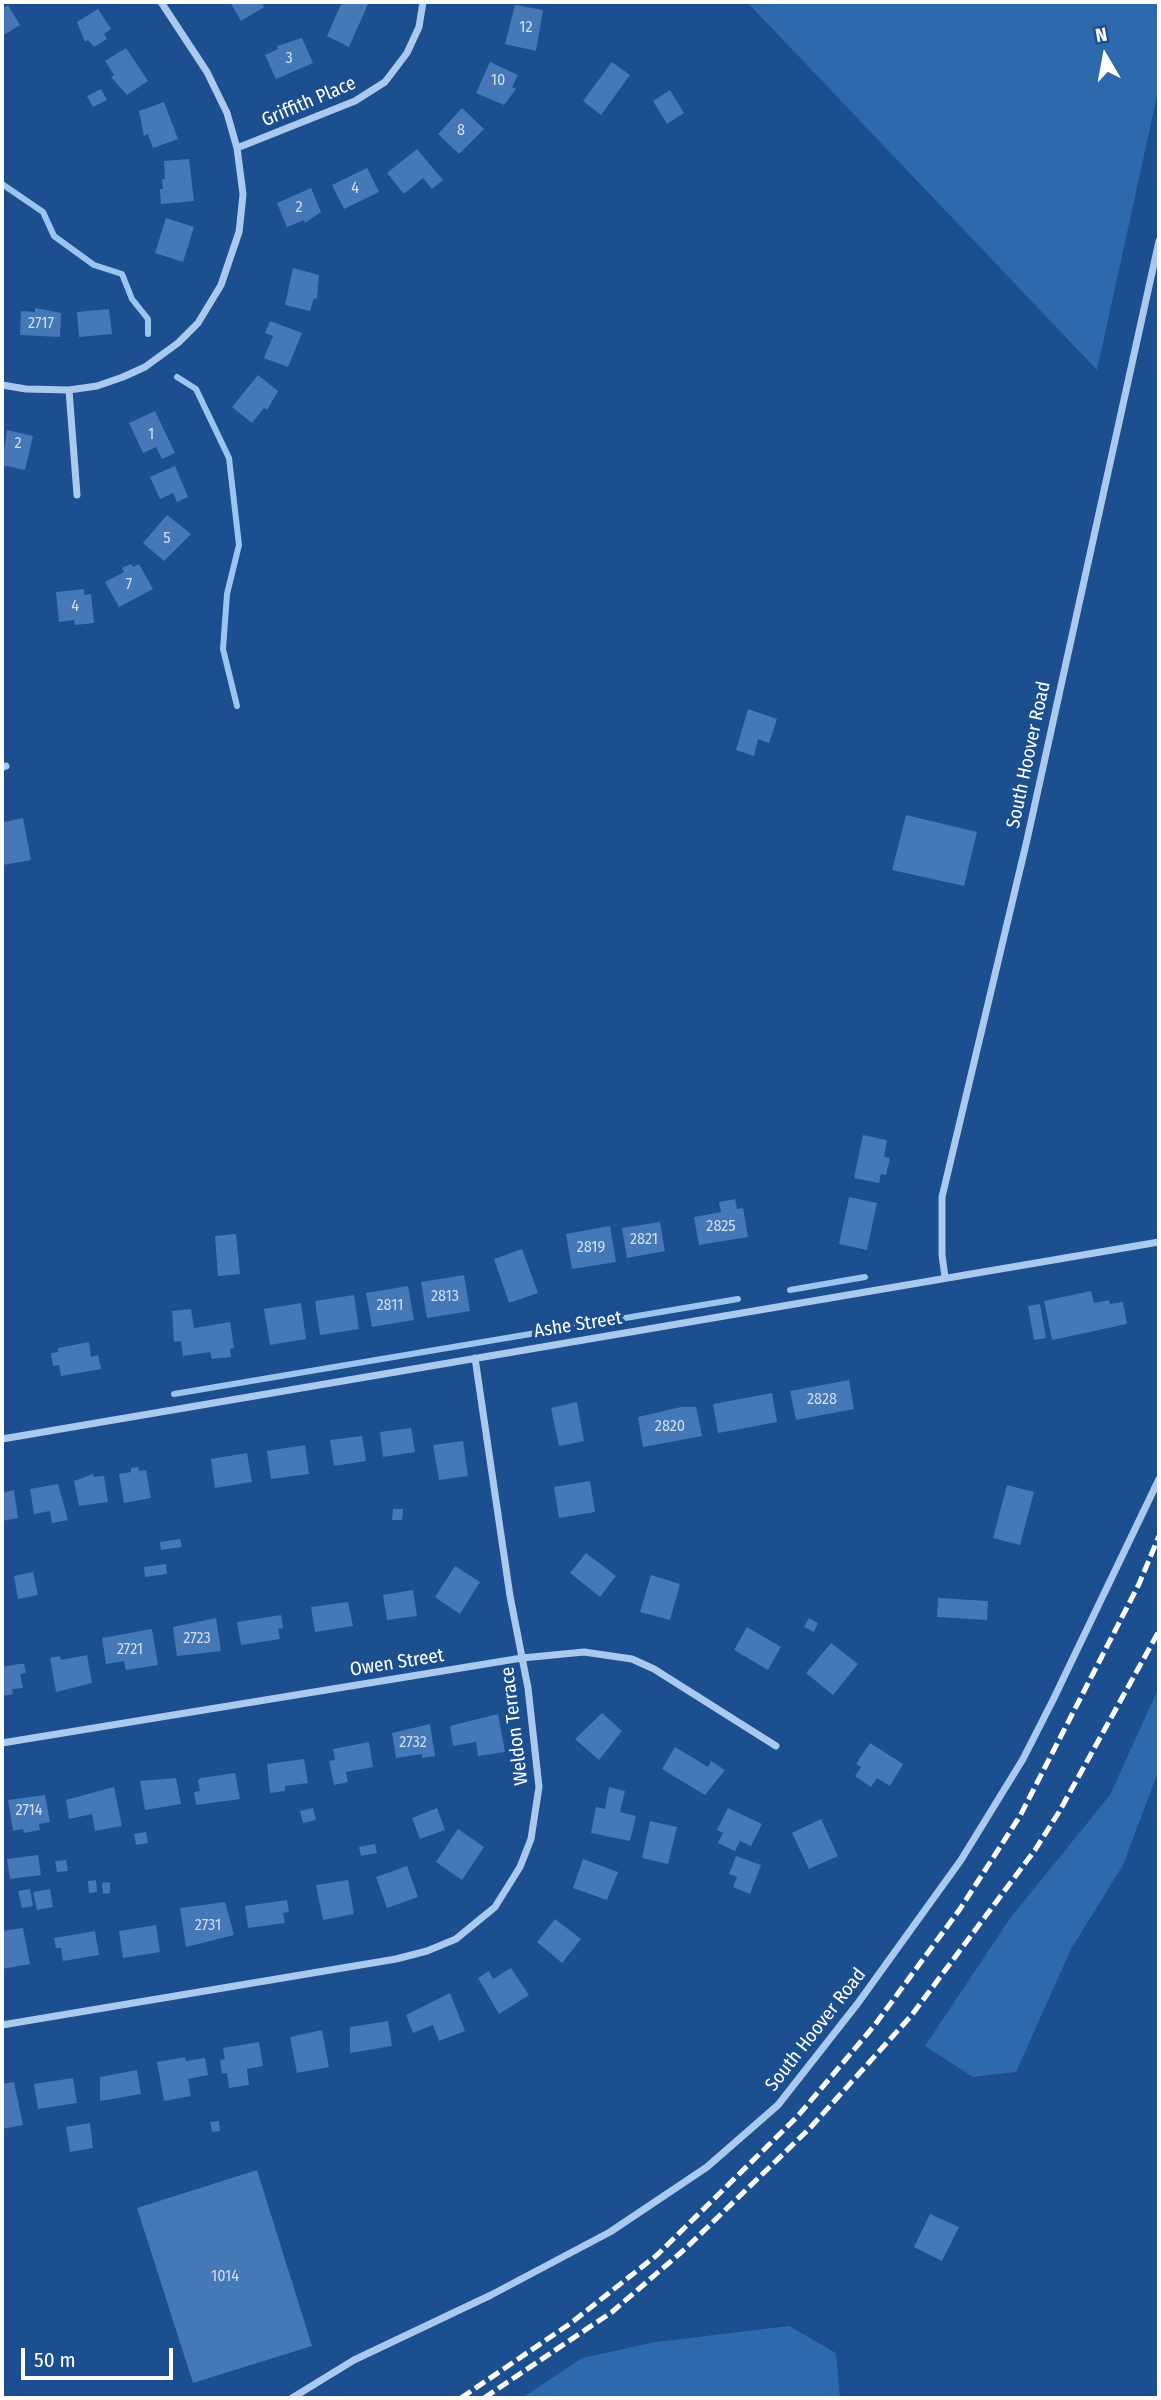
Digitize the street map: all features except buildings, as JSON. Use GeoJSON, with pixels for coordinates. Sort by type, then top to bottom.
{"type":"FeatureCollection","features":[{"type":"Feature","properties":{"kind":"street"},"geometry":{"type":"LineString","coordinates":[[2,385],[26,389],[69,390],[97,386],[145,367],[178,343],[198,323],[222,285],[239,232],[243,194],[237,148],[227,113],[207,72],[162,2]]}},
{"type":"Feature","properties":{"kind":"street","name":"Griffith Place"},"geometry":{"type":"LineString","coordinates":[[237,148],[355,102],[385,82],[407,53],[419,27],[424,2]]}},
{"type":"Feature","properties":{"kind":"street","name":"South Hoover Road"},"geometry":{"type":"LineString","coordinates":[[945,1277],[942,1255],[942,1197],[1027,840],[1159,241]]}},
{"type":"Feature","properties":{"kind":"street"},"geometry":{"type":"LineString","coordinates":[[69,390],[77,495]]}},
{"type":"Feature","properties":{"kind":"street","name":"Ashe Street"},"geometry":{"type":"LineString","coordinates":[[2,1439],[1159,1242]]}},
{"type":"Feature","properties":{"kind":"street","name":"Weldon Terrace"},"geometry":{"type":"LineString","coordinates":[[2,2025],[396,1959],[427,1951],[456,1939],[495,1906],[520,1867],[531,1839],[536,1815],[538,1761],[475,1358]]}},
{"type":"Feature","properties":{"kind":"street","name":"South Hoover Road"},"geometry":{"type":"LineString","coordinates":[[292,2398],[354,2360],[491,2295],[610,2232],[708,2167],[778,2105],[858,2003],[961,1860],[1023,1759],[1159,1479]]}},
{"type":"Feature","properties":{"kind":"street","name":"Owen Street"},"geometry":{"type":"LineString","coordinates":[[2,1743],[522,1658],[583,1652],[632,1659],[776,1746]]}},
{"type":"Feature","properties":{"kind":"shaded area"},"geometry":{"type":"Polygon","coordinates":[[[747,2],[1159,2],[1159,87],[1097,370],[747,2]]]}},
{"type":"Feature","properties":{"kind":"shaded area"},"geometry":{"type":"Polygon","coordinates":[[[1159,1687],[1159,1769],[1123,1865],[1071,1949],[1016,2072],[973,2077],[925,2046],[1011,1917],[1110,1795],[1159,1687]]]}},
{"type":"Feature","properties":{"kind":"shaded area"},"geometry":{"type":"Polygon","coordinates":[[[789,2326],[836,2353],[840,2398],[522,2398],[582,2358],[656,2342],[789,2326]]]}},
{"type":"Feature","properties":{"kind":"waterway"},"geometry":{"type":"LineString","coordinates":[[2,184],[43,212],[54,236],[94,265],[122,274],[132,299],[148,319],[148,334]]}},
{"type":"Feature","properties":{"kind":"waterway"},"geometry":{"type":"LineString","coordinates":[[177,377],[196,389],[229,458],[239,545],[227,594],[223,649],[237,706]]}},
{"type":"Feature","properties":{"kind":"waterway"},"geometry":{"type":"LineString","coordinates":[[790,1290],[865,1277]]}},
{"type":"Feature","properties":{"kind":"waterway"},"geometry":{"type":"LineString","coordinates":[[174,1394],[738,1299]]}},
{"type":"Feature","properties":{"kind":"railway"},"geometry":{"type":"LineString","coordinates":[[461,2398],[571,2323],[657,2255],[797,2117],[874,2026],[960,1909],[1020,1816],[1139,1584],[1159,1536]]}},
{"type":"Feature","properties":{"kind":"railway"},"geometry":{"type":"LineString","coordinates":[[484,2398],[612,2312],[685,2249],[810,2128],[911,2016],[1035,1850],[1059,1812],[1159,1631]]}}]}
